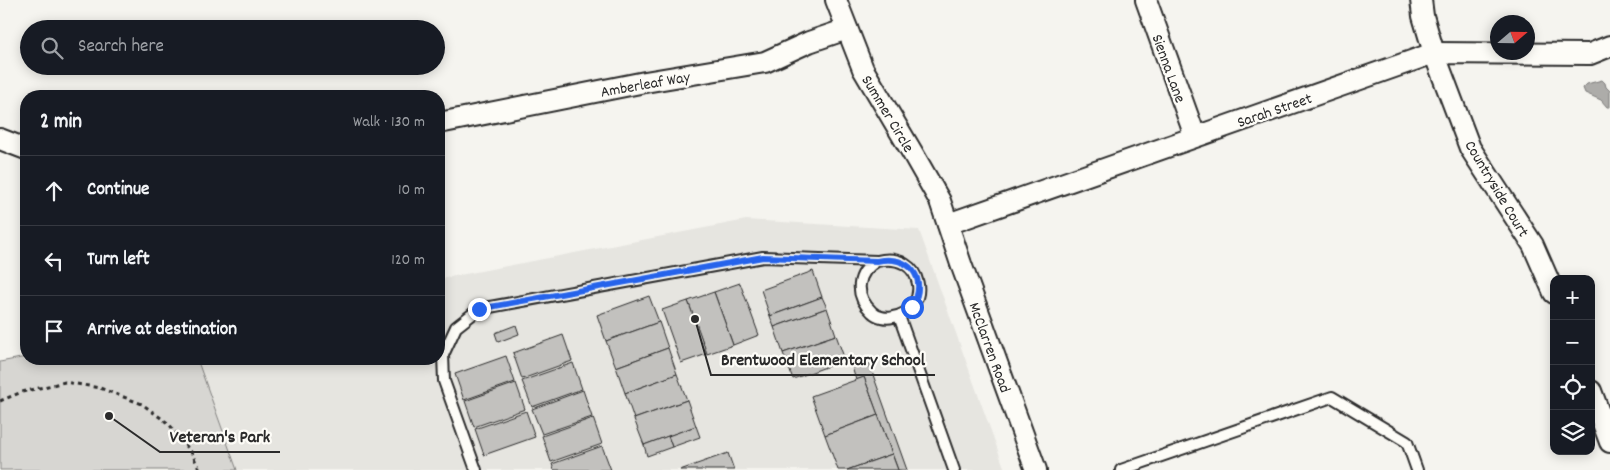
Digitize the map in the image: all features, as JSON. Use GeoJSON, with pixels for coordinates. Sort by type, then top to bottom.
{"type":"FeatureCollection","features":[{"type":"Feature","properties":{"kind":"street","name":"Summer Circle"},"geometry":{"type":"LineString","coordinates":[[836,0],[863,69],[940,201],[948,224]]}},
{"type":"Feature","properties":{"kind":"street","name":"Sienna Lane"},"geometry":{"type":"LineString","coordinates":[[1146,0],[1195,136]]}},
{"type":"Feature","properties":{"kind":"street"},"geometry":{"type":"LineString","coordinates":[[1422,0],[1423,16],[1434,54]]}},
{"type":"Feature","properties":{"kind":"street","name":"Amberleaf Way"},"geometry":{"type":"LineString","coordinates":[[445,122],[645,82],[765,62],[846,28]]}},
{"type":"Feature","properties":{"kind":"street","name":"Sarah Street"},"geometry":{"type":"LineString","coordinates":[[948,224],[1195,136],[1434,54],[1590,54],[1610,46]]}},
{"type":"Feature","properties":{"kind":"street","name":"Countryside Court"},"geometry":{"type":"LineString","coordinates":[[1434,54],[1470,148],[1533,246],[1550,283]]}},
{"type":"Feature","properties":{"kind":"street"},"geometry":{"type":"LineString","coordinates":[[0,140],[20,146]]}},
{"type":"Feature","properties":{"kind":"street","name":"McClarren Road"},"geometry":{"type":"LineString","coordinates":[[948,224],[960,264],[1036,470]]}},
{"type":"Feature","properties":{"kind":"street"},"geometry":{"type":"LineString","coordinates":[[1595,402],[1610,442]]}},
{"type":"Feature","properties":{"kind":"lane"},"geometry":{"type":"LineString","coordinates":[[445,353],[456,327],[479,309],[763,257],[897,260],[906,264],[913,271],[917,278],[918,288],[917,299],[912,307],[900,316],[883,317],[874,314],[864,304],[860,294],[860,284],[864,272],[871,264],[877,261]]}},
{"type":"Feature","properties":{"kind":"lane"},"geometry":{"type":"LineString","coordinates":[[900,316],[954,470]]}},
{"type":"Feature","properties":{"kind":"lane"},"geometry":{"type":"LineString","coordinates":[[444,365],[444,381],[476,470]]}},
{"type":"Feature","properties":{"kind":"lane"},"geometry":{"type":"LineString","coordinates":[[1121,470],[1332,397],[1407,442],[1417,470]]}},
{"type":"Feature","properties":{"kind":"path"},"geometry":{"type":"LineString","coordinates":[[0,401],[22,392],[65,382],[100,388],[142,404],[169,424],[191,452],[200,470]]}},
{"type":"Feature","properties":{"kind":"shaded area"},"geometry":{"type":"Polygon","coordinates":[[[1602,80],[1610,91],[1610,107],[1607,107],[1601,100],[1585,93],[1583,88],[1587,84],[1602,80]]]}},
{"type":"Feature","properties":{"kind":"shaded area"},"geometry":{"type":"Polygon","coordinates":[[[746,220],[919,230],[1005,470],[237,470],[199,365],[445,365],[445,278],[746,220]]]}},
{"type":"Feature","properties":{"kind":"shaded area"},"geometry":{"type":"Polygon","coordinates":[[[20,358],[20,365],[199,365],[237,470],[0,470],[0,362],[20,358]]]}},
{"type":"Feature","properties":{"kind":"building"},"geometry":{"type":"Polygon","coordinates":[[[813,271],[822,297],[770,316],[761,290],[813,271]]]}},
{"type":"Feature","properties":{"kind":"building"},"geometry":{"type":"Polygon","coordinates":[[[740,283],[759,335],[733,345],[714,292],[740,283]]]}},
{"type":"Feature","properties":{"kind":"building"},"geometry":{"type":"Polygon","coordinates":[[[714,292],[733,345],[707,354],[688,301],[714,292]]]}},
{"type":"Feature","properties":{"kind":"building"},"geometry":{"type":"Polygon","coordinates":[[[649,296],[659,322],[606,341],[597,315],[649,296]]]}},
{"type":"Feature","properties":{"kind":"building"},"geometry":{"type":"Polygon","coordinates":[[[822,297],[827,308],[774,327],[770,316],[822,297]]]}},
{"type":"Feature","properties":{"kind":"building"},"geometry":{"type":"Polygon","coordinates":[[[688,301],[707,354],[681,363],[662,310],[688,301]]]}},
{"type":"Feature","properties":{"kind":"building"},"geometry":{"type":"Polygon","coordinates":[[[827,308],[836,335],[783,353],[774,327],[827,308]]]}},
{"type":"Feature","properties":{"kind":"building"},"geometry":{"type":"Polygon","coordinates":[[[659,322],[668,348],[616,367],[606,341],[659,322]]]}},
{"type":"Feature","properties":{"kind":"building"},"geometry":{"type":"Polygon","coordinates":[[[516,325],[519,334],[498,342],[495,333],[516,325]]]}},
{"type":"Feature","properties":{"kind":"building"},"geometry":{"type":"Polygon","coordinates":[[[563,335],[572,361],[522,379],[513,353],[563,335]]]}},
{"type":"Feature","properties":{"kind":"building"},"geometry":{"type":"Polygon","coordinates":[[[836,335],[845,360],[793,379],[783,353],[836,335]]]}},
{"type":"Feature","properties":{"kind":"building"},"geometry":{"type":"Polygon","coordinates":[[[668,348],[677,374],[625,393],[616,367],[668,348]]]}},
{"type":"Feature","properties":{"kind":"building"},"geometry":{"type":"Polygon","coordinates":[[[506,356],[515,382],[464,400],[455,374],[506,356]]]}},
{"type":"Feature","properties":{"kind":"building"},"geometry":{"type":"Polygon","coordinates":[[[867,358],[907,470],[898,470],[864,377],[856,380],[851,364],[867,358]]]}},
{"type":"Feature","properties":{"kind":"building"},"geometry":{"type":"Polygon","coordinates":[[[573,363],[582,389],[532,407],[522,381],[573,363]]]}},
{"type":"Feature","properties":{"kind":"building"},"geometry":{"type":"Polygon","coordinates":[[[677,374],[687,400],[634,419],[625,393],[677,374]]]}},
{"type":"Feature","properties":{"kind":"building"},"geometry":{"type":"Polygon","coordinates":[[[864,377],[878,415],[825,435],[811,396],[864,377]]]}},
{"type":"Feature","properties":{"kind":"building"},"geometry":{"type":"Polygon","coordinates":[[[516,383],[525,409],[474,427],[465,401],[516,383]]]}},
{"type":"Feature","properties":{"kind":"building"},"geometry":{"type":"Polygon","coordinates":[[[583,390],[592,417],[542,434],[532,409],[583,390]]]}},
{"type":"Feature","properties":{"kind":"building"},"geometry":{"type":"Polygon","coordinates":[[[687,400],[696,426],[644,445],[634,419],[687,400]]]}},
{"type":"Feature","properties":{"kind":"building"},"geometry":{"type":"Polygon","coordinates":[[[526,411],[535,437],[484,455],[475,429],[526,411]]]}},
{"type":"Feature","properties":{"kind":"building"},"geometry":{"type":"Polygon","coordinates":[[[878,415],[892,454],[847,470],[838,470],[825,435],[878,415]]]}},
{"type":"Feature","properties":{"kind":"building"},"geometry":{"type":"Polygon","coordinates":[[[593,418],[602,444],[551,462],[542,436],[593,418]]]}},
{"type":"Feature","properties":{"kind":"building"},"geometry":{"type":"Polygon","coordinates":[[[696,426],[700,437],[672,447],[668,436],[696,426]]]}},
{"type":"Feature","properties":{"kind":"building"},"geometry":{"type":"Polygon","coordinates":[[[668,436],[672,447],[647,456],[644,445],[668,436]]]}},
{"type":"Feature","properties":{"kind":"building"},"geometry":{"type":"Polygon","coordinates":[[[602,446],[611,470],[554,470],[552,464],[602,446]]]}},
{"type":"Feature","properties":{"kind":"building"},"geometry":{"type":"Polygon","coordinates":[[[728,453],[734,470],[680,470],[728,453]]]}},
{"type":"Feature","properties":{"kind":"building"},"geometry":{"type":"Polygon","coordinates":[[[892,454],[898,470],[847,470],[892,454]]]}},
{"type":"Feature","properties":{"kind":"place","name":"Brentwood Elementary School"},"geometry":{"type":"Point","coordinates":[695,319]}},
{"type":"Feature","properties":{"kind":"place","name":"Veteran's Park"},"geometry":{"type":"Point","coordinates":[109,416]}},
{"type":"Feature","properties":{"kind":"route"},"geometry":{"type":"LineString","coordinates":[[479,309],[763,257],[897,260],[906,264],[917,278],[917,299],[912,307]]}}]}
